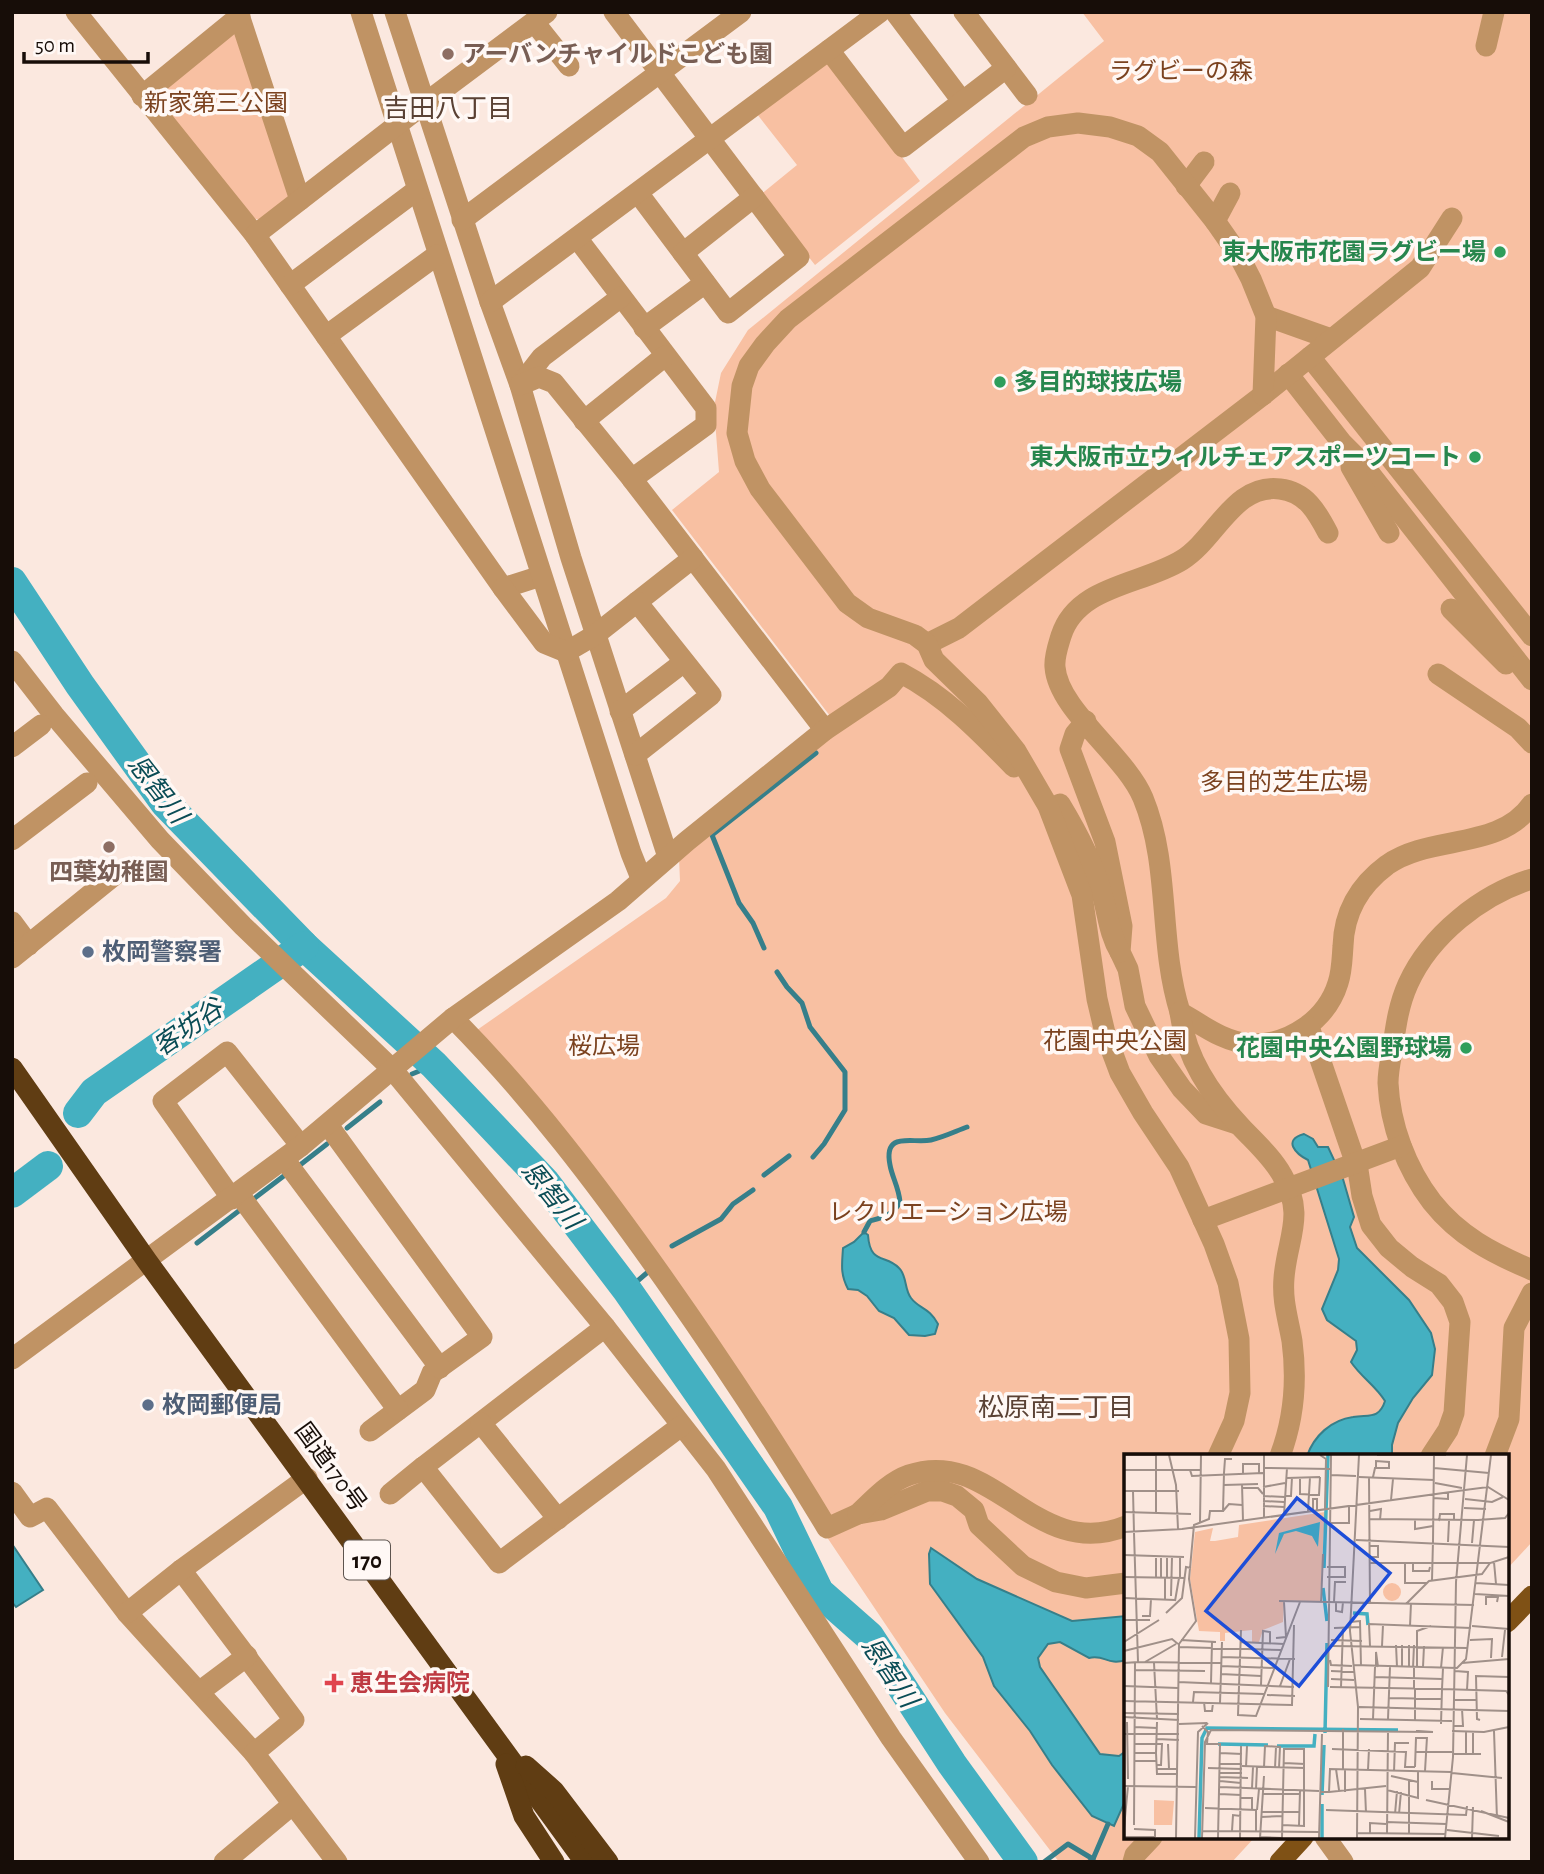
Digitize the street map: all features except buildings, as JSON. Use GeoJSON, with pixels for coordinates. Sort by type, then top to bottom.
{"type":"FeatureCollection","features":[{"type":"Feature","properties":{"kind":"highway","name":"国道170号"},"geometry":{"type":"LineString","coordinates":[[12,1068],[147,1261],[585,1862]]}},
{"type":"Feature","properties":{"kind":"highway","name":"170"},"geometry":{"type":"LineString","coordinates":[[499,1742],[524,1816],[554,1862]]}},
{"type":"Feature","properties":{"kind":"highway","name":"170"},"geometry":{"type":"LineString","coordinates":[[499,1742],[554,1791],[608,1862]]}},
{"type":"Feature","properties":{"kind":"main road"},"geometry":{"type":"LineString","coordinates":[[1509,1620],[1531,1597]]}},
{"type":"Feature","properties":{"kind":"main road"},"geometry":{"type":"LineString","coordinates":[[1280,1862],[1301,1839]]}},
{"type":"Feature","properties":{"kind":"street"},"geometry":{"type":"LineString","coordinates":[[76,12],[255,235],[544,643],[566,652]]}},
{"type":"Feature","properties":{"kind":"street"},"geometry":{"type":"LineString","coordinates":[[361,12],[437,255],[641,878]]}},
{"type":"Feature","properties":{"kind":"street"},"geometry":{"type":"LineString","coordinates":[[396,12],[424,104],[520,385],[595,635],[668,857]]}},
{"type":"Feature","properties":{"kind":"street"},"geometry":{"type":"LineString","coordinates":[[614,12],[799,257],[728,313],[638,193]]}},
{"type":"Feature","properties":{"kind":"street"},"geometry":{"type":"LineString","coordinates":[[463,220],[741,12]]}},
{"type":"Feature","properties":{"kind":"street"},"geometry":{"type":"LineString","coordinates":[[490,302],[880,12]]}},
{"type":"Feature","properties":{"kind":"street"},"geometry":{"type":"LineString","coordinates":[[895,12],[962,101]]}},
{"type":"Feature","properties":{"kind":"street"},"geometry":{"type":"LineString","coordinates":[[964,12],[1027,95]]}},
{"type":"Feature","properties":{"kind":"street"},"geometry":{"type":"LineString","coordinates":[[1486,46],[1494,12]]}},
{"type":"Feature","properties":{"kind":"street"},"geometry":{"type":"LineString","coordinates":[[142,96],[239,14],[300,200]]}},
{"type":"Feature","properties":{"kind":"street"},"geometry":{"type":"LineString","coordinates":[[255,235],[541,17],[569,66]]}},
{"type":"Feature","properties":{"kind":"street"},"geometry":{"type":"LineString","coordinates":[[829,50],[903,147],[1006,68]]}},
{"type":"Feature","properties":{"kind":"street"},"geometry":{"type":"LineString","coordinates":[[1220,1454],[1234,1421],[1240,1393],[1239,1339],[1228,1283],[1214,1244],[1193,1222],[1179,1167],[1143,1113],[1121,1073],[1105,1033],[1097,999],[1082,895],[1062,837],[1033,778],[1016,751],[978,703],[934,660],[927,644],[915,635],[868,618],[847,603],[760,489],[744,461],[737,433],[742,386],[750,366],[765,344],[788,320],[1024,137],[1048,127],[1078,123],[1110,127],[1138,136],[1160,152],[1215,220],[1238,254],[1266,316],[1263,395]]}},
{"type":"Feature","properties":{"kind":"street"},"geometry":{"type":"LineString","coordinates":[[1186,186],[1209,169]]}},
{"type":"Feature","properties":{"kind":"street"},"geometry":{"type":"LineString","coordinates":[[290,285],[417,190]]}},
{"type":"Feature","properties":{"kind":"street"},"geometry":{"type":"LineString","coordinates":[[683,253],[754,197]]}},
{"type":"Feature","properties":{"kind":"street"},"geometry":{"type":"LineString","coordinates":[[1215,220],[1236,200]]}},
{"type":"Feature","properties":{"kind":"street"},"geometry":{"type":"LineString","coordinates":[[927,644],[959,628],[1263,395],[1420,268],[1452,218]]}},
{"type":"Feature","properties":{"kind":"street"},"geometry":{"type":"LineString","coordinates":[[577,237],[706,408],[706,425],[632,479]]}},
{"type":"Feature","properties":{"kind":"street"},"geometry":{"type":"LineString","coordinates":[[326,336],[437,255]]}},
{"type":"Feature","properties":{"kind":"street"},"geometry":{"type":"LineString","coordinates":[[645,328],[705,283]]}},
{"type":"Feature","properties":{"kind":"street"},"geometry":{"type":"LineString","coordinates":[[520,385],[542,357],[621,297]]}},
{"type":"Feature","properties":{"kind":"street"},"geometry":{"type":"LineString","coordinates":[[1266,316],[1331,339]]}},
{"type":"Feature","properties":{"kind":"street"},"geometry":{"type":"LineString","coordinates":[[584,421],[665,356]]}},
{"type":"Feature","properties":{"kind":"street"},"geometry":{"type":"LineString","coordinates":[[1310,357],[1532,636]]}},
{"type":"Feature","properties":{"kind":"street"},"geometry":{"type":"LineString","coordinates":[[1288,374],[1342,443],[1360,461],[1531,680]]}},
{"type":"Feature","properties":{"kind":"street"},"geometry":{"type":"LineString","coordinates":[[520,385],[539,377],[554,383],[632,479],[825,730]]}},
{"type":"Feature","properties":{"kind":"street"},"geometry":{"type":"LineString","coordinates":[[1342,443],[1352,467],[1389,533]]}},
{"type":"Feature","properties":{"kind":"street"},"geometry":{"type":"LineString","coordinates":[[1281,1454],[1293,1409],[1292,1340],[1284,1309],[1284,1277],[1295,1224],[1292,1195],[1276,1166],[1238,1124],[1199,1072],[1182,1036],[1180,1012],[1172,988],[1158,852],[1143,797],[1130,773],[1064,695],[1055,668],[1056,650],[1065,623],[1080,605],[1104,592],[1154,575],[1182,560],[1200,547],[1238,502],[1252,492],[1273,488],[1289,490],[1306,499],[1328,533]]}},
{"type":"Feature","properties":{"kind":"street"},"geometry":{"type":"LineString","coordinates":[[566,652],[595,635],[693,558]]}},
{"type":"Feature","properties":{"kind":"street"},"geometry":{"type":"LineString","coordinates":[[503,588],[541,576]]}},
{"type":"Feature","properties":{"kind":"street"},"geometry":{"type":"LineString","coordinates":[[635,755],[711,695],[637,602]]}},
{"type":"Feature","properties":{"kind":"street"},"geometry":{"type":"LineString","coordinates":[[1451,609],[1508,666],[1531,680]]}},
{"type":"Feature","properties":{"kind":"street"},"geometry":{"type":"LineString","coordinates":[[12,661],[160,840],[289,971],[395,1067],[605,1327],[716,1469],[891,1738],[979,1862]]}},
{"type":"Feature","properties":{"kind":"street"},"geometry":{"type":"LineString","coordinates":[[621,711],[684,662]]}},
{"type":"Feature","properties":{"kind":"street"},"geometry":{"type":"LineString","coordinates":[[12,1359],[293,1153],[450,1021],[618,901],[641,878],[825,730],[889,687],[901,673],[928,687],[973,726],[1026,780],[1033,778],[1048,785],[1080,839],[1102,894],[1113,941],[1128,969],[1135,1006],[1158,1056],[1182,1089],[1206,1114],[1238,1124]]}},
{"type":"Feature","properties":{"kind":"street"},"geometry":{"type":"LineString","coordinates":[[1438,674],[1512,723],[1532,743]]}},
{"type":"Feature","properties":{"kind":"street"},"geometry":{"type":"LineString","coordinates":[[1086,721],[1074,734],[1070,749],[1105,842],[1122,926],[1120,952]]}},
{"type":"Feature","properties":{"kind":"street"},"geometry":{"type":"LineString","coordinates":[[12,747],[41,725]]}},
{"type":"Feature","properties":{"kind":"street"},"geometry":{"type":"LineString","coordinates":[[12,840],[87,783]]}},
{"type":"Feature","properties":{"kind":"street"},"geometry":{"type":"LineString","coordinates":[[1180,1012],[1213,1033],[1252,1044],[1273,1041],[1308,1027],[1326,1007],[1338,986],[1345,923],[1355,899],[1370,879],[1405,855],[1489,834],[1510,826],[1524,816],[1532,804]]}},
{"type":"Feature","properties":{"kind":"street"},"geometry":{"type":"LineString","coordinates":[[12,958],[117,873]]}},
{"type":"Feature","properties":{"kind":"street"},"geometry":{"type":"LineString","coordinates":[[1532,879],[1475,907],[1446,932],[1423,958],[1409,982],[1398,1012],[1388,1081],[1392,1117],[1401,1146],[1416,1178],[1431,1201],[1472,1241],[1532,1270]]}},
{"type":"Feature","properties":{"kind":"street"},"geometry":{"type":"LineString","coordinates":[[12,922],[29,945]]}},
{"type":"Feature","properties":{"kind":"street"},"geometry":{"type":"LineString","coordinates":[[450,1021],[520,1089],[611,1202],[727,1369],[827,1528],[858,1514],[881,1510],[928,1492],[943,1490],[957,1496],[974,1510],[979,1525],[1023,1566],[1056,1582],[1086,1588],[1124,1583]]}},
{"type":"Feature","properties":{"kind":"street"},"geometry":{"type":"LineString","coordinates":[[1308,1027],[1358,1170],[1371,1225],[1389,1248],[1412,1268],[1439,1284],[1453,1302],[1460,1322],[1454,1413],[1448,1430],[1432,1454]]}},
{"type":"Feature","properties":{"kind":"street"},"geometry":{"type":"LineString","coordinates":[[398,1410],[163,1101],[227,1052],[440,1368]]}},
{"type":"Feature","properties":{"kind":"street"},"geometry":{"type":"LineString","coordinates":[[328,1125],[482,1337],[432,1373],[425,1390],[370,1431]]}},
{"type":"Feature","properties":{"kind":"street"},"geometry":{"type":"LineString","coordinates":[[1193,1222],[1401,1146]]}},
{"type":"Feature","properties":{"kind":"street"},"geometry":{"type":"LineString","coordinates":[[1496,1454],[1509,1419],[1514,1328],[1532,1293]]}},
{"type":"Feature","properties":{"kind":"street"},"geometry":{"type":"LineString","coordinates":[[390,1494],[605,1327]]}},
{"type":"Feature","properties":{"kind":"street"},"geometry":{"type":"LineString","coordinates":[[481,1423],[558,1519]]}},
{"type":"Feature","properties":{"kind":"street"},"geometry":{"type":"LineString","coordinates":[[424,1467],[499,1563],[681,1426]]}},
{"type":"Feature","properties":{"kind":"street"},"geometry":{"type":"LineString","coordinates":[[858,1514],[888,1486],[910,1475],[949,1470],[968,1475],[1031,1515],[1063,1529],[1083,1533],[1114,1531],[1124,1527]]}},
{"type":"Feature","properties":{"kind":"street"},"geometry":{"type":"LineString","coordinates":[[127,1613],[307,1478]]}},
{"type":"Feature","properties":{"kind":"street"},"geometry":{"type":"LineString","coordinates":[[12,1492],[30,1517],[47,1508],[127,1613],[254,1753],[337,1862]]}},
{"type":"Feature","properties":{"kind":"street"},"geometry":{"type":"LineString","coordinates":[[181,1570],[294,1720],[254,1753]]}},
{"type":"Feature","properties":{"kind":"street"},"geometry":{"type":"LineString","coordinates":[[199,1692],[247,1656]]}},
{"type":"Feature","properties":{"kind":"street"},"geometry":{"type":"LineString","coordinates":[[224,1862],[292,1805]]}},
{"type":"Feature","properties":{"kind":"street"},"geometry":{"type":"LineString","coordinates":[[1133,1862],[1135,1855],[1150,1839]]}},
{"type":"Feature","properties":{"kind":"street"},"geometry":{"type":"LineString","coordinates":[[1326,1839],[1343,1862]]}},
{"type":"Feature","properties":{"kind":"green space","name":"花園中央公園"},"geometry":{"type":"Polygon","coordinates":[[[1082,12],[1532,12],[1532,1542],[1509,1567],[1509,1454],[1124,1454],[1124,1839],[1253,1839],[1232,1862],[1059,1862],[945,1713],[800,1497],[811,1489],[477,1030],[666,898],[680,881],[679,858],[840,729],[672,510],[719,472],[714,407],[721,373],[748,330],[1104,41],[1082,12]]]}},
{"type":"Feature","properties":{"kind":"green space","name":"新家第三公園"},"geometry":{"type":"Polygon","coordinates":[[[230,33],[240,34],[291,188],[285,209],[268,223],[253,218],[157,100],[161,87],[230,33]]]}},
{"type":"Feature","properties":{"kind":"green space"},"geometry":{"type":"Polygon","coordinates":[[[822,62],[832,64],[920,181],[815,265],[760,195],[797,165],[757,114],[822,62]]]}},
{"type":"Feature","properties":{"kind":"water"},"geometry":{"type":"Polygon","coordinates":[[[1304,1134],[1313,1139],[1318,1147],[1328,1147],[1343,1179],[1354,1217],[1350,1227],[1357,1248],[1409,1300],[1431,1333],[1435,1349],[1432,1375],[1413,1398],[1398,1423],[1392,1454],[1308,1454],[1314,1442],[1331,1425],[1345,1419],[1376,1414],[1385,1401],[1351,1362],[1357,1350],[1356,1341],[1327,1320],[1322,1309],[1338,1270],[1339,1259],[1308,1160],[1293,1147],[1292,1143],[1304,1134]]]}},
{"type":"Feature","properties":{"kind":"water"},"geometry":{"type":"Polygon","coordinates":[[[864,1232],[868,1235],[875,1255],[902,1271],[911,1298],[931,1314],[938,1324],[935,1334],[909,1335],[894,1318],[879,1311],[867,1296],[858,1290],[848,1289],[843,1274],[843,1248],[864,1232]]]}},
{"type":"Feature","properties":{"kind":"water"},"geometry":{"type":"Polygon","coordinates":[[[12,1544],[43,1590],[16,1607],[12,1602],[12,1544]]]}},
{"type":"Feature","properties":{"kind":"water"},"geometry":{"type":"Polygon","coordinates":[[[931,1548],[977,1579],[1072,1621],[1124,1616],[1124,1660],[1114,1662],[1099,1657],[1089,1658],[1060,1642],[1048,1644],[1038,1658],[1040,1667],[1100,1754],[1119,1756],[1124,1752],[1124,1804],[1114,1826],[1092,1816],[994,1686],[983,1657],[930,1584],[931,1548]]]}},
{"type":"Feature","properties":{"kind":"waterway","name":"恩智川"},"geometry":{"type":"LineString","coordinates":[[12,582],[80,685],[165,803],[304,946],[434,1065],[545,1182],[627,1290],[778,1507],[819,1592],[869,1636],[952,1764],[1023,1862]]}},
{"type":"Feature","properties":{"kind":"waterway"},"geometry":{"type":"LineString","coordinates":[[764,948],[753,923],[739,903],[712,835],[816,753]]}},
{"type":"Feature","properties":{"kind":"waterway","name":"客坊谷"},"geometry":{"type":"LineString","coordinates":[[78,1113],[94,1092],[304,946]]}},
{"type":"Feature","properties":{"kind":"waterway"},"geometry":{"type":"LineString","coordinates":[[777,972],[802,1003],[810,1027],[845,1072],[845,1110],[813,1157]]}},
{"type":"Feature","properties":{"kind":"waterway"},"geometry":{"type":"LineString","coordinates":[[412,1074],[434,1065]]}},
{"type":"Feature","properties":{"kind":"waterway"},"geometry":{"type":"LineString","coordinates":[[347,1128],[380,1102]]}},
{"type":"Feature","properties":{"kind":"waterway"},"geometry":{"type":"LineString","coordinates":[[864,1232],[870,1221],[891,1213],[900,1202],[890,1165],[891,1147],[901,1141],[936,1139],[967,1127]]}},
{"type":"Feature","properties":{"kind":"waterway"},"geometry":{"type":"LineString","coordinates":[[300,1165],[327,1144]]}},
{"type":"Feature","properties":{"kind":"waterway"},"geometry":{"type":"LineString","coordinates":[[764,1175],[789,1156]]}},
{"type":"Feature","properties":{"kind":"waterway","name":"客坊谷"},"geometry":{"type":"LineString","coordinates":[[12,1193],[48,1166]]}},
{"type":"Feature","properties":{"kind":"waterway"},"geometry":{"type":"LineString","coordinates":[[251,1201],[285,1175]]}},
{"type":"Feature","properties":{"kind":"waterway"},"geometry":{"type":"LineString","coordinates":[[672,1246],[721,1219],[733,1204],[753,1190]]}},
{"type":"Feature","properties":{"kind":"waterway"},"geometry":{"type":"LineString","coordinates":[[197,1243],[240,1210]]}},
{"type":"Feature","properties":{"kind":"waterway"},"geometry":{"type":"LineString","coordinates":[[627,1290],[649,1271]]}},
{"type":"Feature","properties":{"kind":"waterway"},"geometry":{"type":"LineString","coordinates":[[1089,1862],[1093,1859],[1108,1824]]}},
{"type":"Feature","properties":{"kind":"waterway"},"geometry":{"type":"LineString","coordinates":[[1044,1862],[1068,1844],[1093,1859]]}},
{"type":"Feature","properties":{"kind":"place","name":"アーバンチャイルドこども園"},"geometry":{"type":"Point","coordinates":[448,54]}},
{"type":"Feature","properties":{"kind":"place","name":"東大阪市花園ラグビー場"},"geometry":{"type":"Point","coordinates":[1500,252]}},
{"type":"Feature","properties":{"kind":"place","name":"多目的球技広場"},"geometry":{"type":"Point","coordinates":[1000,382]}},
{"type":"Feature","properties":{"kind":"place","name":"東大阪市立ウィルチェアスポーツコート"},"geometry":{"type":"Point","coordinates":[1475,457]}},
{"type":"Feature","properties":{"kind":"place","name":"四葉幼稚園"},"geometry":{"type":"Point","coordinates":[109,847]}},
{"type":"Feature","properties":{"kind":"place","name":"枚岡警察署"},"geometry":{"type":"Point","coordinates":[88,952]}},
{"type":"Feature","properties":{"kind":"place","name":"花園中央公園野球場"},"geometry":{"type":"Point","coordinates":[1466,1048]}},
{"type":"Feature","properties":{"kind":"place","name":"枚岡郵便局"},"geometry":{"type":"Point","coordinates":[148,1405]}},
{"type":"Feature","properties":{"kind":"place","name":"恵生会病院"},"geometry":{"type":"Point","coordinates":[334,1683]}},
{"type":"Feature","properties":{"kind":"district","name":"吉田八丁目"},"geometry":{"type":"Point","coordinates":[448,108]}},
{"type":"Feature","properties":{"kind":"district","name":"松原南二丁目"},"geometry":{"type":"Point","coordinates":[1056,1407]}},
{"type":"Feature","properties":{"kind":"park label","name":"ラグビーの森"},"geometry":{"type":"Point","coordinates":[1181,71]}},
{"type":"Feature","properties":{"kind":"park label","name":"多目的芝生広場"},"geometry":{"type":"Point","coordinates":[1284,782]}},
{"type":"Feature","properties":{"kind":"park label","name":"桜広場"},"geometry":{"type":"Point","coordinates":[604,1046]}},
{"type":"Feature","properties":{"kind":"park label","name":"レクリエーション広場"},"geometry":{"type":"Point","coordinates":[948,1212]}}]}
